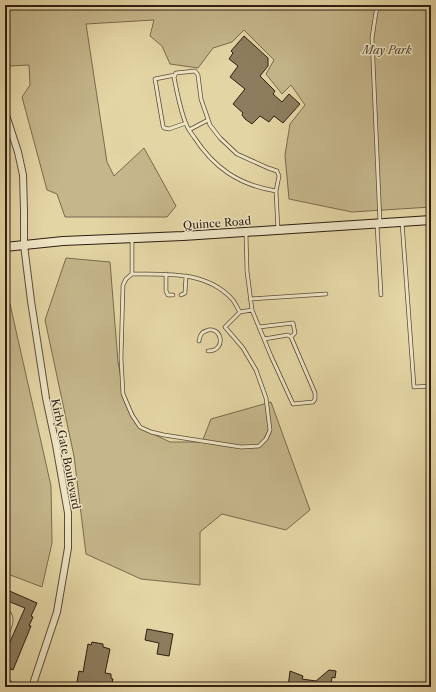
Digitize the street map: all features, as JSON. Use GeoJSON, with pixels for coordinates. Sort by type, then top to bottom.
{"type":"FeatureCollection","features":[{"type":"Feature","properties":{"kind":"main road","name":"Quince Road"},"geometry":{"type":"LineString","coordinates":[[5,247],[100,239],[246,232],[431,220]]}},
{"type":"Feature","properties":{"kind":"street","name":"Kirby Gate Boulevard"},"geometry":{"type":"LineString","coordinates":[[5,112],[18,152],[23,175],[24,245],[31,301],[46,398],[68,513],[68,548],[57,612],[32,687]]}},
{"type":"Feature","properties":{"kind":"lane"},"geometry":{"type":"LineString","coordinates":[[380,5],[376,12],[372,38],[381,295]]}},
{"type":"Feature","properties":{"kind":"lane"},"geometry":{"type":"LineString","coordinates":[[186,123],[169,129],[164,128],[155,79],[195,71],[198,75],[201,99],[208,120],[220,138],[237,154],[277,171],[278,176],[276,191],[278,230]]}},
{"type":"Feature","properties":{"kind":"lane"},"geometry":{"type":"LineString","coordinates":[[175,75],[179,104],[189,130],[201,148],[225,172],[242,181],[264,189],[276,191]]}},
{"type":"Feature","properties":{"kind":"lane"},"geometry":{"type":"LineString","coordinates":[[189,130],[208,120]]}},
{"type":"Feature","properties":{"kind":"lane"},"geometry":{"type":"LineString","coordinates":[[402,222],[414,387],[431,386]]}},
{"type":"Feature","properties":{"kind":"lane"},"geometry":{"type":"LineString","coordinates":[[246,232],[247,271],[252,310],[293,404],[313,402],[315,400],[315,394],[291,337]]}},
{"type":"Feature","properties":{"kind":"lane"},"geometry":{"type":"LineString","coordinates":[[132,238],[132,274]]}},
{"type":"Feature","properties":{"kind":"lane"},"geometry":{"type":"LineString","coordinates":[[225,327],[243,348],[256,370],[266,398],[270,430],[266,439],[259,446],[241,447],[157,434],[140,427],[132,415],[124,394],[121,358],[123,285],[126,279],[132,274],[166,274],[186,276],[205,281],[233,299],[240,312]]}},
{"type":"Feature","properties":{"kind":"lane"},"geometry":{"type":"LineString","coordinates":[[166,274],[166,291],[168,295],[173,295]]}},
{"type":"Feature","properties":{"kind":"lane"},"geometry":{"type":"LineString","coordinates":[[181,295],[185,293],[186,276]]}},
{"type":"Feature","properties":{"kind":"lane"},"geometry":{"type":"LineString","coordinates":[[250,299],[326,294]]}},
{"type":"Feature","properties":{"kind":"lane"},"geometry":{"type":"LineString","coordinates":[[218,334],[240,312],[252,310]]}},
{"type":"Feature","properties":{"kind":"lane"},"geometry":{"type":"LineString","coordinates":[[259,327],[293,323],[295,333],[291,337]]}},
{"type":"Feature","properties":{"kind":"lane"},"geometry":{"type":"LineString","coordinates":[[199,341],[200,336],[205,331],[212,330],[218,334],[220,340],[218,347],[213,351],[208,351]]}},
{"type":"Feature","properties":{"kind":"lane"},"geometry":{"type":"LineString","coordinates":[[264,339],[288,335],[291,337]]}},
{"type":"Feature","properties":{"kind":"lane"},"geometry":{"type":"LineString","coordinates":[[5,609],[11,614],[12,620],[5,638]]}},
{"type":"Feature","properties":{"kind":"lane"},"geometry":{"type":"LineString","coordinates":[[5,625],[10,627]]}},
{"type":"Feature","properties":{"kind":"lane"},"geometry":{"type":"LineString","coordinates":[[5,680],[18,687]]}},
{"type":"Feature","properties":{"kind":"green space","name":"May Park"},"geometry":{"type":"Polygon","coordinates":[[[5,5],[431,5],[431,207],[352,212],[289,199],[285,155],[290,124],[305,105],[291,85],[282,94],[266,74],[274,60],[244,30],[232,42],[213,48],[198,68],[170,64],[162,46],[150,36],[154,20],[86,24],[107,162],[114,176],[144,148],[176,206],[167,217],[65,217],[57,194],[47,190],[22,97],[30,85],[29,65],[10,66],[5,47],[5,5]]]}},
{"type":"Feature","properties":{"kind":"green space"},"geometry":{"type":"Polygon","coordinates":[[[66,258],[110,262],[118,362],[125,399],[141,427],[170,442],[202,442],[211,419],[271,402],[310,510],[286,530],[222,514],[200,532],[200,585],[141,579],[86,554],[74,456],[45,320],[66,258]]]}},
{"type":"Feature","properties":{"kind":"green space"},"geometry":{"type":"Polygon","coordinates":[[[5,304],[10,304],[51,486],[52,543],[42,587],[5,573],[5,304]]]}},
{"type":"Feature","properties":{"kind":"building"},"geometry":{"type":"Polygon","coordinates":[[[244,36],[268,58],[268,66],[260,76],[275,91],[273,94],[282,102],[289,94],[300,104],[283,123],[274,116],[269,122],[260,116],[252,124],[245,119],[242,115],[243,113],[233,104],[245,89],[230,77],[238,66],[229,59],[233,53],[231,51],[244,36]]]}},
{"type":"Feature","properties":{"kind":"building"},"geometry":{"type":"Polygon","coordinates":[[[5,589],[37,603],[31,616],[33,617],[29,626],[31,626],[13,670],[5,667],[5,653],[25,608],[5,600],[5,589]]]}},
{"type":"Feature","properties":{"kind":"building"},"geometry":{"type":"Polygon","coordinates":[[[147,629],[173,634],[169,656],[157,654],[159,643],[145,640],[147,629]]]}},
{"type":"Feature","properties":{"kind":"building"},"geometry":{"type":"Polygon","coordinates":[[[92,642],[103,644],[103,647],[110,649],[105,673],[111,674],[111,678],[113,679],[111,687],[76,687],[79,671],[83,672],[88,644],[91,645],[92,642]]]}},
{"type":"Feature","properties":{"kind":"building"},"geometry":{"type":"Polygon","coordinates":[[[329,670],[336,671],[335,678],[332,677],[331,687],[288,687],[290,671],[303,676],[302,679],[316,681],[329,670]]]}}]}
